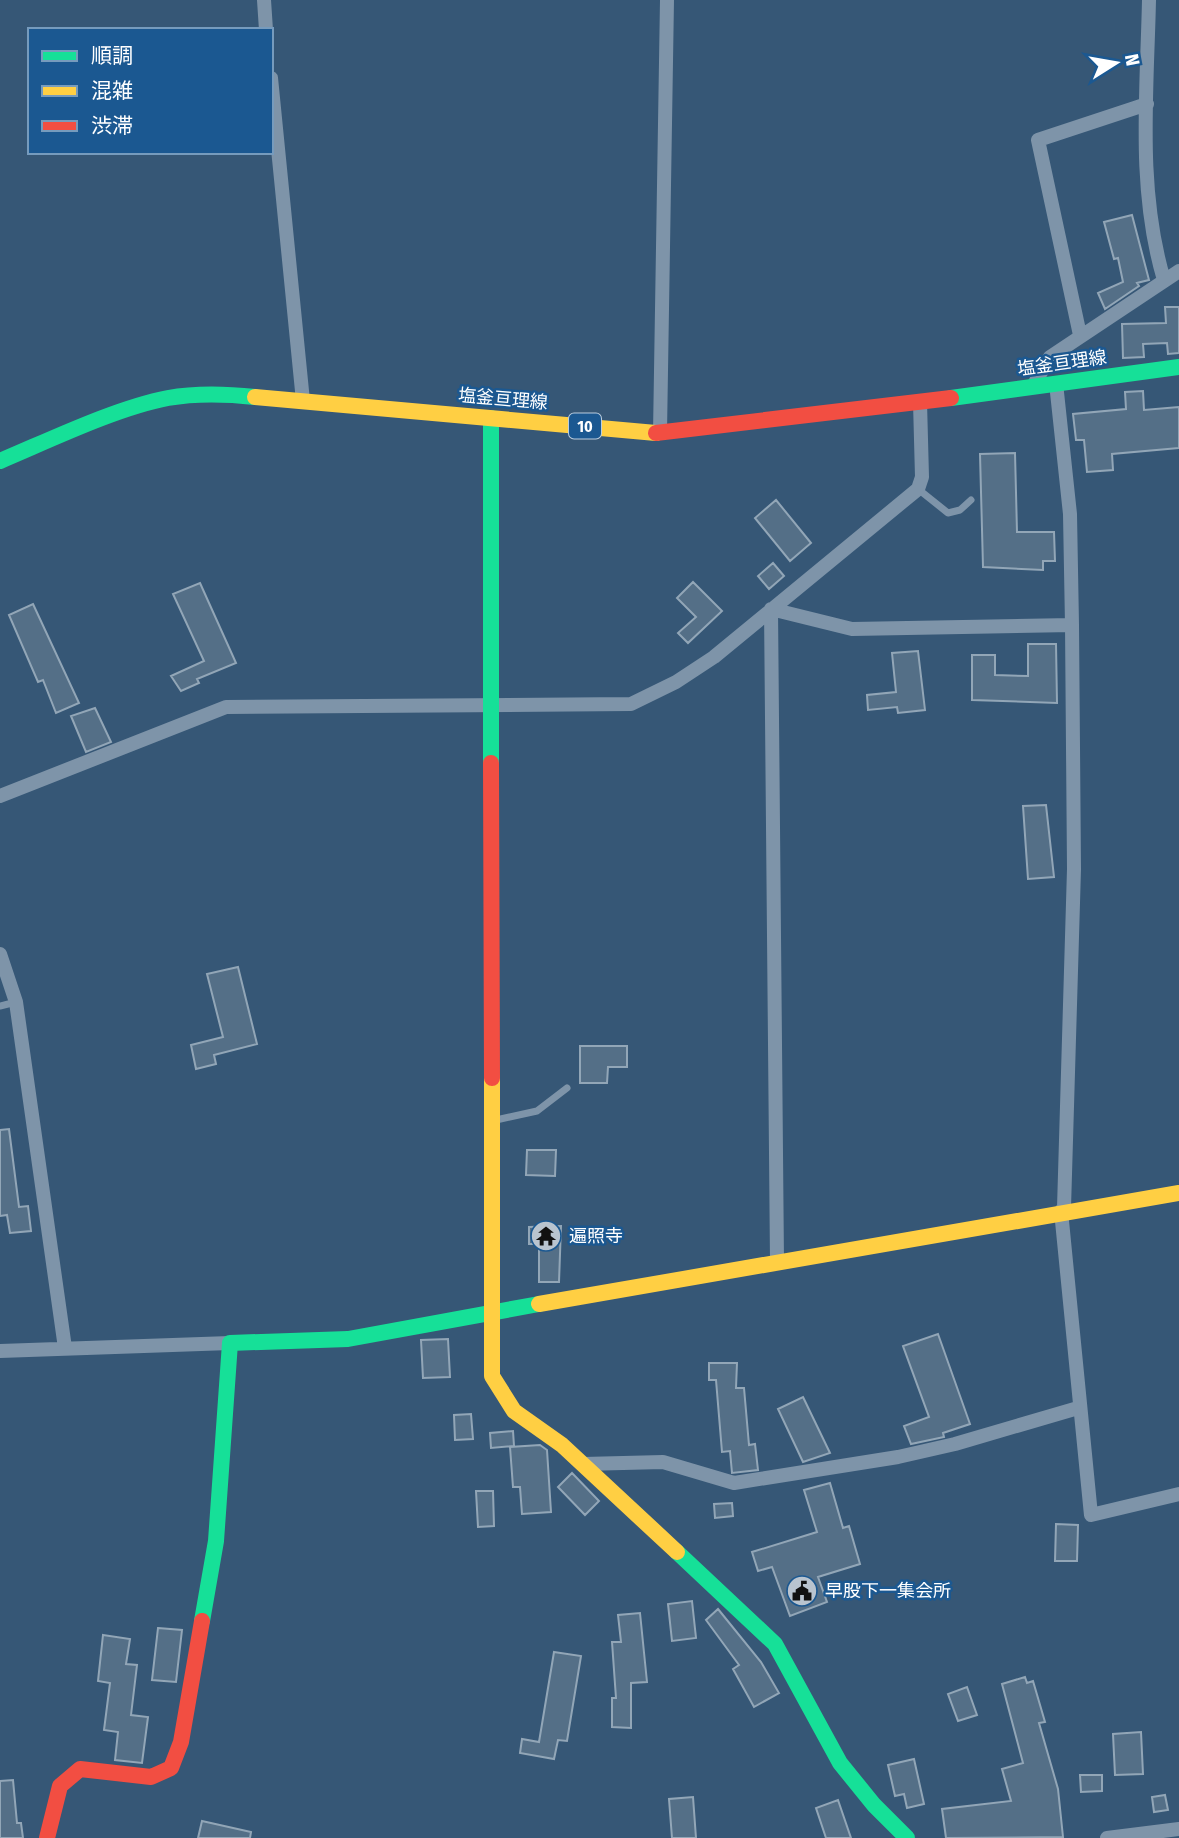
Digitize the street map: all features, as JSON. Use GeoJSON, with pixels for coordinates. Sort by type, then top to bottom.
{"type":"FeatureCollection","features":[{"type":"Feature","properties":{"kind":"street"},"geometry":{"type":"LineString","coordinates":[[264,0],[267,28]]}},
{"type":"Feature","properties":{"kind":"street"},"geometry":{"type":"LineString","coordinates":[[660,433],[667,0]]}},
{"type":"Feature","properties":{"kind":"street"},"geometry":{"type":"LineString","coordinates":[[1149,0],[1146,176],[1151,238],[1164,280]]}},
{"type":"Feature","properties":{"kind":"street"},"geometry":{"type":"LineString","coordinates":[[273,98],[303,401]]}},
{"type":"Feature","properties":{"kind":"street"},"geometry":{"type":"LineString","coordinates":[[1080,335],[1038,140],[1147,104]]}},
{"type":"Feature","properties":{"kind":"street"},"geometry":{"type":"LineString","coordinates":[[1032,386],[1050,357],[1179,271]]}},
{"type":"Feature","properties":{"kind":"street","name":"塩釜亘理線"},"geometry":{"type":"LineString","coordinates":[[0,461],[87,425],[167,398],[224,394],[660,433],[1179,367]]}},
{"type":"Feature","properties":{"kind":"street"},"geometry":{"type":"LineString","coordinates":[[1056,383],[1070,514],[1074,869],[1061,1212],[1078,1408],[1091,1515],[1179,1494]]}},
{"type":"Feature","properties":{"kind":"street"},"geometry":{"type":"LineString","coordinates":[[0,796],[226,707],[631,704],[676,682],[714,657],[918,489],[922,477],[920,402]]}},
{"type":"Feature","properties":{"kind":"street"},"geometry":{"type":"LineString","coordinates":[[491,418],[492,1376],[501,1397],[515,1414],[551,1436],[583,1464],[775,1644],[840,1763],[899,1836]]}},
{"type":"Feature","properties":{"kind":"street"},"geometry":{"type":"LineString","coordinates":[[771,609],[852,629],[1072,625]]}},
{"type":"Feature","properties":{"kind":"street"},"geometry":{"type":"LineString","coordinates":[[771,609],[777,1261]]}},
{"type":"Feature","properties":{"kind":"street"},"geometry":{"type":"LineString","coordinates":[[0,954],[16,1002],[65,1348]]}},
{"type":"Feature","properties":{"kind":"street"},"geometry":{"type":"LineString","coordinates":[[0,1350],[348,1339],[777,1261],[1179,1193]]}},
{"type":"Feature","properties":{"kind":"street"},"geometry":{"type":"LineString","coordinates":[[47,1838],[60,1786],[79,1769],[151,1777],[171,1768],[181,1742],[216,1541],[230,1343]]}},
{"type":"Feature","properties":{"kind":"street"},"geometry":{"type":"LineString","coordinates":[[583,1464],[663,1462],[734,1483],[910,1455],[1078,1408]]}},
{"type":"Feature","properties":{"kind":"street"},"geometry":{"type":"LineString","coordinates":[[1107,1838],[1179,1829]]}},
{"type":"Feature","properties":{"kind":"lane"},"geometry":{"type":"LineString","coordinates":[[918,489],[948,513],[960,510],[971,500]]}},
{"type":"Feature","properties":{"kind":"lane"},"geometry":{"type":"LineString","coordinates":[[0,1006],[16,1002]]}},
{"type":"Feature","properties":{"kind":"lane"},"geometry":{"type":"LineString","coordinates":[[492,1121],[537,1111],[567,1088]]}},
{"type":"Feature","properties":{"kind":"building"},"geometry":{"type":"Polygon","coordinates":[[[1132,215],[1149,280],[1137,283],[1139,286],[1105,309],[1098,293],[1123,282],[1118,258],[1114,259],[1104,222],[1132,215]]]}},
{"type":"Feature","properties":{"kind":"building"},"geometry":{"type":"Polygon","coordinates":[[[1165,307],[1179,307],[1179,353],[1168,354],[1167,343],[1143,344],[1144,357],[1123,358],[1122,324],[1166,323],[1165,307]]]}},
{"type":"Feature","properties":{"kind":"building"},"geometry":{"type":"Polygon","coordinates":[[[1143,391],[1144,410],[1179,407],[1179,448],[1112,454],[1113,470],[1087,472],[1084,440],[1076,440],[1073,414],[1126,409],[1125,392],[1143,391]]]}},
{"type":"Feature","properties":{"kind":"building"},"geometry":{"type":"Polygon","coordinates":[[[1015,453],[1017,532],[1054,532],[1055,561],[1043,561],[1043,570],[983,567],[980,454],[1015,453]]]}},
{"type":"Feature","properties":{"kind":"building"},"geometry":{"type":"Polygon","coordinates":[[[776,500],[811,543],[790,561],[755,518],[776,500]]]}},
{"type":"Feature","properties":{"kind":"building"},"geometry":{"type":"Polygon","coordinates":[[[773,563],[784,576],[769,589],[758,576],[773,563]]]}},
{"type":"Feature","properties":{"kind":"building"},"geometry":{"type":"Polygon","coordinates":[[[693,582],[722,611],[688,643],[678,633],[696,617],[677,598],[693,582]]]}},
{"type":"Feature","properties":{"kind":"building"},"geometry":{"type":"Polygon","coordinates":[[[200,583],[236,663],[197,679],[199,683],[181,691],[171,676],[204,661],[173,594],[200,583]]]}},
{"type":"Feature","properties":{"kind":"building"},"geometry":{"type":"Polygon","coordinates":[[[33,604],[79,703],[56,713],[43,680],[38,682],[9,615],[33,604]]]}},
{"type":"Feature","properties":{"kind":"building"},"geometry":{"type":"Polygon","coordinates":[[[1028,644],[1056,644],[1057,703],[972,700],[972,655],[995,655],[995,675],[1028,676],[1028,644]]]}},
{"type":"Feature","properties":{"kind":"building"},"geometry":{"type":"Polygon","coordinates":[[[918,651],[925,710],[898,713],[897,707],[868,710],[867,695],[896,692],[892,653],[918,651]]]}},
{"type":"Feature","properties":{"kind":"building"},"geometry":{"type":"Polygon","coordinates":[[[95,708],[111,742],[86,752],[71,716],[95,708]]]}},
{"type":"Feature","properties":{"kind":"building"},"geometry":{"type":"Polygon","coordinates":[[[1046,805],[1054,877],[1028,879],[1023,806],[1046,805]]]}},
{"type":"Feature","properties":{"kind":"building"},"geometry":{"type":"Polygon","coordinates":[[[238,967],[257,1044],[214,1055],[216,1064],[196,1069],[191,1045],[223,1037],[207,974],[238,967]]]}},
{"type":"Feature","properties":{"kind":"building"},"geometry":{"type":"Polygon","coordinates":[[[580,1046],[627,1046],[627,1067],[608,1067],[607,1083],[580,1083],[580,1046]]]}},
{"type":"Feature","properties":{"kind":"building"},"geometry":{"type":"Polygon","coordinates":[[[9,1129],[19,1207],[28,1206],[31,1231],[10,1233],[7,1215],[0,1216],[0,1130],[9,1129]]]}},
{"type":"Feature","properties":{"kind":"building"},"geometry":{"type":"Polygon","coordinates":[[[527,1150],[556,1150],[555,1176],[526,1175],[527,1150]]]}},
{"type":"Feature","properties":{"kind":"building"},"geometry":{"type":"Polygon","coordinates":[[[561,1226],[559,1282],[539,1282],[539,1244],[529,1244],[529,1227],[561,1226]]]}},
{"type":"Feature","properties":{"kind":"building"},"geometry":{"type":"Polygon","coordinates":[[[938,1334],[970,1424],[943,1433],[944,1437],[911,1444],[904,1426],[929,1417],[903,1346],[938,1334]]]}},
{"type":"Feature","properties":{"kind":"building"},"geometry":{"type":"Polygon","coordinates":[[[448,1339],[450,1377],[423,1378],[421,1340],[448,1339]]]}},
{"type":"Feature","properties":{"kind":"building"},"geometry":{"type":"Polygon","coordinates":[[[709,1363],[737,1363],[736,1388],[744,1388],[749,1445],[755,1444],[758,1470],[732,1473],[730,1451],[722,1452],[716,1380],[709,1380],[709,1363]]]}},
{"type":"Feature","properties":{"kind":"building"},"geometry":{"type":"Polygon","coordinates":[[[803,1397],[830,1453],[803,1462],[778,1409],[803,1397]]]}},
{"type":"Feature","properties":{"kind":"building"},"geometry":{"type":"Polygon","coordinates":[[[471,1414],[473,1439],[455,1440],[454,1415],[471,1414]]]}},
{"type":"Feature","properties":{"kind":"building"},"geometry":{"type":"Polygon","coordinates":[[[513,1431],[514,1446],[491,1448],[490,1433],[513,1431]]]}},
{"type":"Feature","properties":{"kind":"building"},"geometry":{"type":"Polygon","coordinates":[[[540,1445],[547,1450],[551,1512],[522,1514],[520,1487],[513,1487],[510,1447],[540,1445]]]}},
{"type":"Feature","properties":{"kind":"building"},"geometry":{"type":"Polygon","coordinates":[[[572,1473],[599,1501],[585,1515],[558,1487],[572,1473]]]}},
{"type":"Feature","properties":{"kind":"building"},"geometry":{"type":"Polygon","coordinates":[[[830,1483],[843,1528],[849,1526],[860,1564],[818,1577],[827,1602],[790,1616],[772,1567],[758,1571],[752,1552],[817,1532],[804,1490],[830,1483]]]}},
{"type":"Feature","properties":{"kind":"building"},"geometry":{"type":"Polygon","coordinates":[[[476,1491],[493,1491],[494,1526],[478,1527],[476,1491]]]}},
{"type":"Feature","properties":{"kind":"building"},"geometry":{"type":"Polygon","coordinates":[[[732,1503],[733,1516],[715,1518],[714,1504],[732,1503]]]}},
{"type":"Feature","properties":{"kind":"building"},"geometry":{"type":"Polygon","coordinates":[[[1056,1524],[1078,1525],[1077,1561],[1055,1561],[1056,1524]]]}},
{"type":"Feature","properties":{"kind":"building"},"geometry":{"type":"Polygon","coordinates":[[[692,1601],[696,1638],[672,1641],[668,1604],[692,1601]]]}},
{"type":"Feature","properties":{"kind":"building"},"geometry":{"type":"Polygon","coordinates":[[[718,1609],[761,1662],[779,1693],[754,1707],[733,1669],[739,1665],[706,1620],[718,1609]]]}},
{"type":"Feature","properties":{"kind":"building"},"geometry":{"type":"Polygon","coordinates":[[[640,1613],[647,1682],[631,1683],[631,1728],[612,1727],[612,1698],[616,1698],[612,1642],[621,1642],[618,1615],[640,1613]]]}},
{"type":"Feature","properties":{"kind":"building"},"geometry":{"type":"Polygon","coordinates":[[[158,1628],[182,1630],[176,1682],[152,1680],[158,1628]]]}},
{"type":"Feature","properties":{"kind":"building"},"geometry":{"type":"Polygon","coordinates":[[[103,1635],[130,1639],[126,1664],[137,1665],[131,1715],[148,1717],[142,1763],[115,1760],[118,1732],[104,1730],[110,1683],[98,1681],[103,1635]]]}},
{"type":"Feature","properties":{"kind":"building"},"geometry":{"type":"Polygon","coordinates":[[[554,1652],[581,1656],[567,1741],[558,1740],[554,1759],[520,1753],[522,1739],[539,1742],[554,1652]]]}},
{"type":"Feature","properties":{"kind":"building"},"geometry":{"type":"Polygon","coordinates":[[[1025,1677],[1027,1683],[1033,1681],[1045,1722],[1039,1723],[1058,1789],[1063,1837],[946,1838],[942,1809],[1011,1801],[1002,1769],[1023,1763],[1002,1684],[1025,1677]]]}},
{"type":"Feature","properties":{"kind":"building"},"geometry":{"type":"Polygon","coordinates":[[[967,1687],[977,1715],[958,1721],[948,1694],[967,1687]]]}},
{"type":"Feature","properties":{"kind":"building"},"geometry":{"type":"Polygon","coordinates":[[[1141,1732],[1143,1774],[1115,1775],[1113,1734],[1141,1732]]]}},
{"type":"Feature","properties":{"kind":"building"},"geometry":{"type":"Polygon","coordinates":[[[914,1759],[924,1804],[907,1808],[904,1794],[895,1796],[888,1765],[914,1759]]]}},
{"type":"Feature","properties":{"kind":"building"},"geometry":{"type":"Polygon","coordinates":[[[1080,1775],[1102,1775],[1102,1791],[1081,1792],[1080,1775]]]}},
{"type":"Feature","properties":{"kind":"building"},"geometry":{"type":"Polygon","coordinates":[[[13,1780],[17,1823],[21,1823],[23,1838],[0,1838],[0,1781],[13,1780]]]}},
{"type":"Feature","properties":{"kind":"building"},"geometry":{"type":"Polygon","coordinates":[[[1165,1795],[1168,1810],[1154,1812],[1152,1797],[1165,1795]]]}},
{"type":"Feature","properties":{"kind":"building"},"geometry":{"type":"Polygon","coordinates":[[[693,1797],[696,1838],[672,1838],[669,1799],[693,1797]]]}},
{"type":"Feature","properties":{"kind":"building"},"geometry":{"type":"Polygon","coordinates":[[[838,1800],[851,1838],[826,1838],[816,1808],[838,1800]]]}},
{"type":"Feature","properties":{"kind":"building"},"geometry":{"type":"Polygon","coordinates":[[[202,1821],[251,1832],[250,1838],[198,1838],[202,1821]]]}},
{"type":"Feature","properties":{"kind":"traffic: fast"},"geometry":{"type":"LineString","coordinates":[[951,398],[1179,367]]}},
{"type":"Feature","properties":{"kind":"traffic: fast"},"geometry":{"type":"LineString","coordinates":[[0,461],[83,425],[148,403],[200,395],[255,397]]}},
{"type":"Feature","properties":{"kind":"traffic: fast"},"geometry":{"type":"LineString","coordinates":[[491,418],[491,763]]}},
{"type":"Feature","properties":{"kind":"traffic: fast"},"geometry":{"type":"LineString","coordinates":[[202,1621],[216,1541],[230,1343],[348,1339],[539,1304]]}},
{"type":"Feature","properties":{"kind":"traffic: fast"},"geometry":{"type":"LineString","coordinates":[[677,1552],[775,1644],[840,1763],[874,1805],[907,1838]]}},
{"type":"Feature","properties":{"kind":"traffic: slow"},"geometry":{"type":"LineString","coordinates":[[255,397],[656,433]]}},
{"type":"Feature","properties":{"kind":"traffic: slow"},"geometry":{"type":"LineString","coordinates":[[492,1078],[492,1376],[514,1411],[562,1445],[677,1552]]}},
{"type":"Feature","properties":{"kind":"traffic: slow"},"geometry":{"type":"LineString","coordinates":[[539,1304],[1179,1193]]}},
{"type":"Feature","properties":{"kind":"traffic: jam"},"geometry":{"type":"LineString","coordinates":[[656,433],[951,398]]}},
{"type":"Feature","properties":{"kind":"traffic: jam"},"geometry":{"type":"LineString","coordinates":[[491,763],[492,1078]]}},
{"type":"Feature","properties":{"kind":"traffic: jam"},"geometry":{"type":"LineString","coordinates":[[47,1838],[60,1786],[80,1769],[151,1777],[171,1768],[181,1742],[202,1621]]}},
{"type":"Feature","properties":{"kind":"place","name":"遍照寺"},"geometry":{"type":"Point","coordinates":[546,1236]}},
{"type":"Feature","properties":{"kind":"place","name":"早股下一集会所"},"geometry":{"type":"Point","coordinates":[802,1591]}}]}
